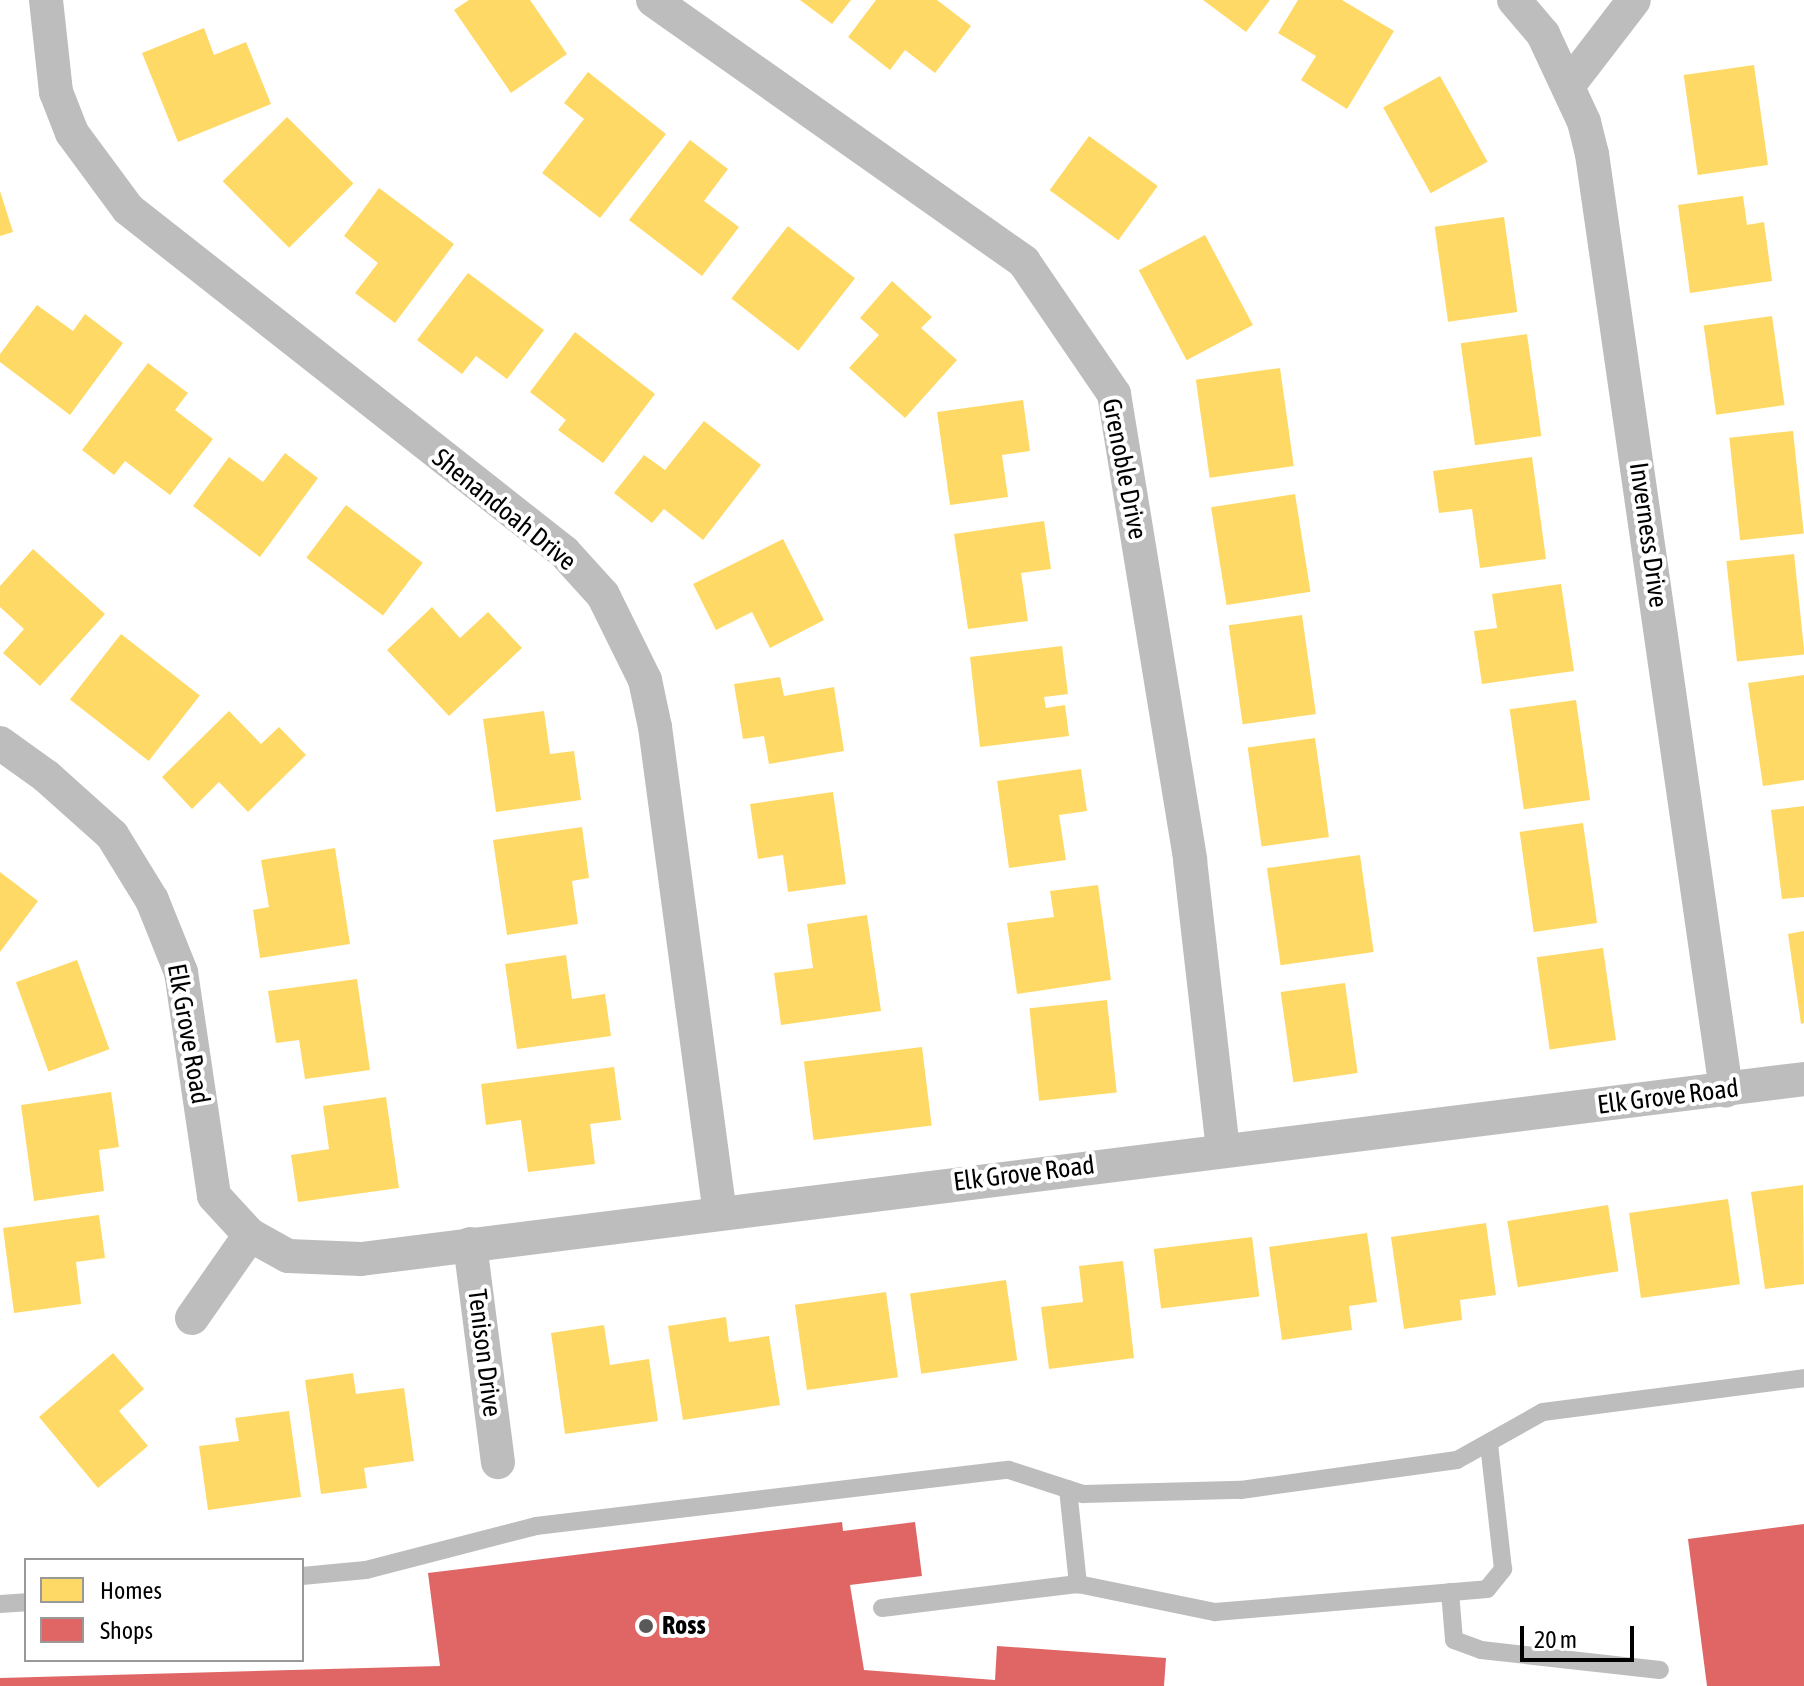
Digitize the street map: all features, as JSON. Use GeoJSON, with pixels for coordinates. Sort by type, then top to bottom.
{"type":"FeatureCollection","features":[{"type":"Feature","properties":{"kind":"street","name":"Shenandoah Drive"},"geometry":{"type":"LineString","coordinates":[[46,0],[61,106],[98,175],[128,209],[564,552],[609,606],[645,680],[655,727],[720,1211]]}},
{"type":"Feature","properties":{"kind":"street","name":"Grenoble Drive"},"geometry":{"type":"LineString","coordinates":[[653,0],[1024,262],[1114,394],[1190,860],[1223,1151]]}},
{"type":"Feature","properties":{"kind":"street","name":"Inverness Drive"},"geometry":{"type":"LineString","coordinates":[[1514,0],[1543,34],[1568,86],[1592,154],[1607,239],[1726,1090]]}},
{"type":"Feature","properties":{"kind":"street"},"geometry":{"type":"LineString","coordinates":[[1568,86],[1634,0]]}},
{"type":"Feature","properties":{"kind":"street","name":"Elk Grove Road"},"geometry":{"type":"LineString","coordinates":[[0,743],[46,776],[112,835],[152,900],[181,972],[214,1196],[250,1235],[288,1256],[319,1260],[470,1244],[1804,1079]]}},
{"type":"Feature","properties":{"kind":"street"},"geometry":{"type":"LineString","coordinates":[[192,1318],[250,1235]]}},
{"type":"Feature","properties":{"kind":"street","name":"Tenison Drive"},"geometry":{"type":"LineString","coordinates":[[470,1244],[498,1462]]}},
{"type":"Feature","properties":{"kind":"lane"},"geometry":{"type":"LineString","coordinates":[[304,1576],[366,1570],[536,1526],[1009,1470],[1083,1494],[1241,1490],[1457,1460],[1543,1412],[1804,1378]]}},
{"type":"Feature","properties":{"kind":"lane"},"geometry":{"type":"LineString","coordinates":[[882,1608],[1078,1584],[1215,1612],[1487,1589],[1503,1569],[1489,1444]]}},
{"type":"Feature","properties":{"kind":"lane"},"geometry":{"type":"LineString","coordinates":[[1068,1489],[1078,1584]]}},
{"type":"Feature","properties":{"kind":"lane"},"geometry":{"type":"LineString","coordinates":[[1450,1592],[1454,1640],[1481,1650],[1660,1670]]}},
{"type":"Feature","properties":{"kind":"lane"},"geometry":{"type":"LineString","coordinates":[[0,1604],[24,1602]]}},
{"type":"Feature","properties":{"kind":"building: Homes"},"geometry":{"type":"Polygon","coordinates":[[[469,0],[530,0],[567,54],[511,93],[454,10],[469,0]]]}},
{"type":"Feature","properties":{"kind":"building: Homes"},"geometry":{"type":"Polygon","coordinates":[[[800,0],[851,0],[832,24],[800,0]]]}},
{"type":"Feature","properties":{"kind":"building: Homes"},"geometry":{"type":"Polygon","coordinates":[[[876,0],[937,0],[971,26],[935,73],[905,50],[890,70],[848,37],[876,0]]]}},
{"type":"Feature","properties":{"kind":"building: Homes"},"geometry":{"type":"Polygon","coordinates":[[[1203,0],[1270,0],[1246,32],[1203,0]]]}},
{"type":"Feature","properties":{"kind":"building: Homes"},"geometry":{"type":"Polygon","coordinates":[[[1298,0],[1342,0],[1394,31],[1347,109],[1301,80],[1316,56],[1278,33],[1298,0]]]}},
{"type":"Feature","properties":{"kind":"building: Homes"},"geometry":{"type":"Polygon","coordinates":[[[204,28],[214,55],[246,42],[271,104],[178,142],[142,53],[204,28]]]}},
{"type":"Feature","properties":{"kind":"building: Homes"},"geometry":{"type":"Polygon","coordinates":[[[1754,65],[1768,165],[1698,175],[1684,75],[1754,65]]]}},
{"type":"Feature","properties":{"kind":"building: Homes"},"geometry":{"type":"Polygon","coordinates":[[[588,72],[666,134],[600,218],[542,173],[584,119],[564,103],[588,72]]]}},
{"type":"Feature","properties":{"kind":"building: Homes"},"geometry":{"type":"Polygon","coordinates":[[[1440,76],[1488,162],[1431,193],[1383,108],[1440,76]]]}},
{"type":"Feature","properties":{"kind":"building: Homes"},"geometry":{"type":"Polygon","coordinates":[[[287,117],[353,183],[289,248],[223,181],[287,117]]]}},
{"type":"Feature","properties":{"kind":"building: Homes"},"geometry":{"type":"Polygon","coordinates":[[[1089,136],[1158,186],[1118,240],[1050,190],[1089,136]]]}},
{"type":"Feature","properties":{"kind":"building: Homes"},"geometry":{"type":"Polygon","coordinates":[[[690,140],[728,169],[704,201],[739,227],[702,276],[629,220],[690,140]]]}},
{"type":"Feature","properties":{"kind":"building: Homes"},"geometry":{"type":"Polygon","coordinates":[[[379,188],[454,244],[395,323],[355,293],[378,263],[344,236],[379,188]]]}},
{"type":"Feature","properties":{"kind":"building: Homes"},"geometry":{"type":"Polygon","coordinates":[[[0,191],[13,232],[0,236],[0,191]]]}},
{"type":"Feature","properties":{"kind":"building: Homes"},"geometry":{"type":"Polygon","coordinates":[[[1743,196],[1747,225],[1764,222],[1772,281],[1690,293],[1678,205],[1743,196]]]}},
{"type":"Feature","properties":{"kind":"building: Homes"},"geometry":{"type":"Polygon","coordinates":[[[1504,217],[1517,312],[1448,322],[1435,227],[1504,217]]]}},
{"type":"Feature","properties":{"kind":"building: Homes"},"geometry":{"type":"Polygon","coordinates":[[[788,226],[855,278],[798,351],[731,298],[788,226]]]}},
{"type":"Feature","properties":{"kind":"building: Homes"},"geometry":{"type":"Polygon","coordinates":[[[1205,235],[1253,325],[1187,360],[1139,270],[1205,235]]]}},
{"type":"Feature","properties":{"kind":"building: Homes"},"geometry":{"type":"Polygon","coordinates":[[[468,273],[544,330],[507,379],[476,356],[462,374],[417,340],[468,273]]]}},
{"type":"Feature","properties":{"kind":"building: Homes"},"geometry":{"type":"Polygon","coordinates":[[[892,281],[932,317],[921,328],[957,360],[905,418],[849,368],[879,335],[860,318],[892,281]]]}},
{"type":"Feature","properties":{"kind":"building: Homes"},"geometry":{"type":"Polygon","coordinates":[[[37,305],[73,331],[85,314],[123,343],[70,415],[0,362],[0,354],[37,305]]]}},
{"type":"Feature","properties":{"kind":"building: Homes"},"geometry":{"type":"Polygon","coordinates":[[[1772,316],[1785,405],[1716,415],[1704,326],[1772,316]]]}},
{"type":"Feature","properties":{"kind":"building: Homes"},"geometry":{"type":"Polygon","coordinates":[[[575,332],[655,394],[603,463],[558,430],[566,420],[530,392],[575,332]]]}},
{"type":"Feature","properties":{"kind":"building: Homes"},"geometry":{"type":"Polygon","coordinates":[[[1527,334],[1541,436],[1475,445],[1461,343],[1527,334]]]}},
{"type":"Feature","properties":{"kind":"building: Homes"},"geometry":{"type":"Polygon","coordinates":[[[148,363],[188,393],[175,410],[213,439],[170,495],[125,461],[114,475],[82,450],[148,363]]]}},
{"type":"Feature","properties":{"kind":"building: Homes"},"geometry":{"type":"Polygon","coordinates":[[[1280,368],[1294,466],[1210,478],[1196,380],[1280,368]]]}},
{"type":"Feature","properties":{"kind":"building: Homes"},"geometry":{"type":"Polygon","coordinates":[[[1023,400],[1030,451],[1002,455],[1008,497],[950,505],[937,412],[1023,400]]]}},
{"type":"Feature","properties":{"kind":"building: Homes"},"geometry":{"type":"Polygon","coordinates":[[[704,421],[761,465],[703,540],[664,509],[652,523],[614,493],[644,455],[665,470],[704,421]]]}},
{"type":"Feature","properties":{"kind":"building: Homes"},"geometry":{"type":"Polygon","coordinates":[[[1793,431],[1804,533],[1740,540],[1729,438],[1793,431]]]}},
{"type":"Feature","properties":{"kind":"building: Homes"},"geometry":{"type":"Polygon","coordinates":[[[285,453],[318,478],[260,557],[193,506],[229,457],[263,482],[285,453]]]}},
{"type":"Feature","properties":{"kind":"building: Homes"},"geometry":{"type":"Polygon","coordinates":[[[1532,457],[1546,559],[1480,568],[1472,509],[1439,513],[1433,471],[1532,457]]]}},
{"type":"Feature","properties":{"kind":"building: Homes"},"geometry":{"type":"Polygon","coordinates":[[[1295,494],[1310,592],[1227,605],[1211,507],[1295,494]]]}},
{"type":"Feature","properties":{"kind":"building: Homes"},"geometry":{"type":"Polygon","coordinates":[[[346,505],[423,563],[383,615],[306,558],[346,505]]]}},
{"type":"Feature","properties":{"kind":"building: Homes"},"geometry":{"type":"Polygon","coordinates":[[[1044,521],[1051,569],[1021,573],[1028,621],[968,629],[954,534],[1044,521]]]}},
{"type":"Feature","properties":{"kind":"building: Homes"},"geometry":{"type":"Polygon","coordinates":[[[783,539],[824,620],[770,648],[752,612],[716,630],[693,584],[783,539]]]}},
{"type":"Feature","properties":{"kind":"building: Homes"},"geometry":{"type":"Polygon","coordinates":[[[33,549],[105,614],[40,686],[3,653],[24,629],[0,607],[0,586],[33,549]]]}},
{"type":"Feature","properties":{"kind":"building: Homes"},"geometry":{"type":"Polygon","coordinates":[[[1794,554],[1804,655],[1737,662],[1726,561],[1794,554]]]}},
{"type":"Feature","properties":{"kind":"building: Homes"},"geometry":{"type":"Polygon","coordinates":[[[1561,584],[1574,671],[1482,684],[1474,631],[1497,628],[1492,594],[1561,584]]]}},
{"type":"Feature","properties":{"kind":"building: Homes"},"geometry":{"type":"Polygon","coordinates":[[[432,607],[460,638],[488,612],[522,648],[449,716],[387,650],[432,607]]]}},
{"type":"Feature","properties":{"kind":"building: Homes"},"geometry":{"type":"Polygon","coordinates":[[[1302,615],[1316,714],[1243,724],[1229,625],[1302,615]]]}},
{"type":"Feature","properties":{"kind":"building: Homes"},"geometry":{"type":"Polygon","coordinates":[[[121,634],[200,696],[149,761],[70,699],[121,634]]]}},
{"type":"Feature","properties":{"kind":"building: Homes"},"geometry":{"type":"Polygon","coordinates":[[[1062,646],[1068,694],[1044,697],[1046,708],[1065,705],[1069,736],[980,747],[970,657],[1062,646]]]}},
{"type":"Feature","properties":{"kind":"building: Homes"},"geometry":{"type":"Polygon","coordinates":[[[1804,675],[1804,780],[1763,786],[1748,683],[1804,675]]]}},
{"type":"Feature","properties":{"kind":"building: Homes"},"geometry":{"type":"Polygon","coordinates":[[[780,677],[784,696],[834,687],[844,751],[769,764],[764,736],[743,739],[734,684],[780,677]]]}},
{"type":"Feature","properties":{"kind":"building: Homes"},"geometry":{"type":"Polygon","coordinates":[[[1576,700],[1590,800],[1524,809],[1510,709],[1576,700]]]}},
{"type":"Feature","properties":{"kind":"building: Homes"},"geometry":{"type":"Polygon","coordinates":[[[229,711],[261,744],[279,727],[306,755],[248,812],[219,782],[192,809],[162,777],[229,711]]]}},
{"type":"Feature","properties":{"kind":"building: Homes"},"geometry":{"type":"Polygon","coordinates":[[[544,711],[550,754],[574,751],[581,800],[496,812],[483,719],[544,711]]]}},
{"type":"Feature","properties":{"kind":"building: Homes"},"geometry":{"type":"Polygon","coordinates":[[[1315,738],[1329,837],[1262,846],[1248,747],[1315,738]]]}},
{"type":"Feature","properties":{"kind":"building: Homes"},"geometry":{"type":"Polygon","coordinates":[[[1081,769],[1087,811],[1059,815],[1066,860],[1009,868],[997,781],[1081,769]]]}},
{"type":"Feature","properties":{"kind":"building: Homes"},"geometry":{"type":"Polygon","coordinates":[[[833,792],[846,884],[788,892],[783,855],[758,859],[750,804],[833,792]]]}},
{"type":"Feature","properties":{"kind":"building: Homes"},"geometry":{"type":"Polygon","coordinates":[[[1804,806],[1804,897],[1782,899],[1771,810],[1804,806]]]}},
{"type":"Feature","properties":{"kind":"building: Homes"},"geometry":{"type":"Polygon","coordinates":[[[1583,823],[1597,923],[1534,932],[1520,832],[1583,823]]]}},
{"type":"Feature","properties":{"kind":"building: Homes"},"geometry":{"type":"Polygon","coordinates":[[[582,827],[589,878],[572,881],[578,924],[507,935],[493,840],[582,827]]]}},
{"type":"Feature","properties":{"kind":"building: Homes"},"geometry":{"type":"Polygon","coordinates":[[[335,848],[350,944],[260,958],[253,910],[269,907],[261,860],[335,848]]]}},
{"type":"Feature","properties":{"kind":"building: Homes"},"geometry":{"type":"Polygon","coordinates":[[[1360,855],[1374,952],[1281,965],[1267,868],[1360,855]]]}},
{"type":"Feature","properties":{"kind":"building: Homes"},"geometry":{"type":"Polygon","coordinates":[[[0,872],[38,901],[0,952],[0,872]]]}},
{"type":"Feature","properties":{"kind":"building: Homes"},"geometry":{"type":"Polygon","coordinates":[[[1098,885],[1111,980],[1017,994],[1007,923],[1054,917],[1050,891],[1098,885]]]}},
{"type":"Feature","properties":{"kind":"building: Homes"},"geometry":{"type":"Polygon","coordinates":[[[867,915],[881,1011],[781,1025],[774,973],[813,968],[807,924],[867,915]]]}},
{"type":"Feature","properties":{"kind":"building: Homes"},"geometry":{"type":"Polygon","coordinates":[[[1804,931],[1804,1023],[1801,1024],[1788,934],[1804,931]]]}},
{"type":"Feature","properties":{"kind":"building: Homes"},"geometry":{"type":"Polygon","coordinates":[[[1603,948],[1616,1040],[1550,1049],[1537,957],[1603,948]]]}},
{"type":"Feature","properties":{"kind":"building: Homes"},"geometry":{"type":"Polygon","coordinates":[[[566,955],[572,999],[605,994],[611,1036],[517,1049],[505,964],[566,955]]]}},
{"type":"Feature","properties":{"kind":"building: Homes"},"geometry":{"type":"Polygon","coordinates":[[[77,960],[109,1049],[48,1072],[16,982],[77,960]]]}},
{"type":"Feature","properties":{"kind":"building: Homes"},"geometry":{"type":"Polygon","coordinates":[[[357,979],[370,1070],[305,1079],[299,1040],[276,1043],[268,991],[357,979]]]}},
{"type":"Feature","properties":{"kind":"building: Homes"},"geometry":{"type":"Polygon","coordinates":[[[1345,983],[1358,1073],[1293,1082],[1281,992],[1345,983]]]}},
{"type":"Feature","properties":{"kind":"building: Homes"},"geometry":{"type":"Polygon","coordinates":[[[1107,1000],[1117,1092],[1039,1101],[1029,1008],[1107,1000]]]}},
{"type":"Feature","properties":{"kind":"building: Homes"},"geometry":{"type":"Polygon","coordinates":[[[922,1047],[932,1125],[814,1140],[804,1062],[922,1047]]]}},
{"type":"Feature","properties":{"kind":"building: Homes"},"geometry":{"type":"Polygon","coordinates":[[[614,1067],[621,1120],[590,1124],[595,1164],[528,1172],[521,1120],[486,1125],[481,1084],[614,1067]]]}},
{"type":"Feature","properties":{"kind":"building: Homes"},"geometry":{"type":"Polygon","coordinates":[[[111,1092],[119,1147],[99,1150],[104,1191],[34,1201],[21,1105],[111,1092]]]}},
{"type":"Feature","properties":{"kind":"building: Homes"},"geometry":{"type":"Polygon","coordinates":[[[386,1097],[399,1188],[298,1202],[291,1155],[329,1149],[323,1106],[386,1097]]]}},
{"type":"Feature","properties":{"kind":"building: Homes"},"geometry":{"type":"Polygon","coordinates":[[[1803,1185],[1804,1284],[1765,1289],[1751,1192],[1803,1185]]]}},
{"type":"Feature","properties":{"kind":"building: Homes"},"geometry":{"type":"Polygon","coordinates":[[[1728,1199],[1740,1284],[1641,1298],[1629,1213],[1728,1199]]]}},
{"type":"Feature","properties":{"kind":"building: Homes"},"geometry":{"type":"Polygon","coordinates":[[[1608,1205],[1618,1271],[1518,1287],[1507,1221],[1608,1205]]]}},
{"type":"Feature","properties":{"kind":"building: Homes"},"geometry":{"type":"Polygon","coordinates":[[[99,1215],[105,1258],[76,1262],[81,1304],[14,1313],[3,1228],[99,1215]]]}},
{"type":"Feature","properties":{"kind":"building: Homes"},"geometry":{"type":"Polygon","coordinates":[[[1486,1223],[1496,1295],[1460,1300],[1462,1320],[1404,1329],[1391,1237],[1486,1223]]]}},
{"type":"Feature","properties":{"kind":"building: Homes"},"geometry":{"type":"Polygon","coordinates":[[[1367,1233],[1377,1302],[1349,1306],[1352,1330],[1282,1340],[1269,1247],[1367,1233]]]}},
{"type":"Feature","properties":{"kind":"building: Homes"},"geometry":{"type":"Polygon","coordinates":[[[1252,1237],[1259,1297],[1161,1309],[1154,1249],[1252,1237]]]}},
{"type":"Feature","properties":{"kind":"building: Homes"},"geometry":{"type":"Polygon","coordinates":[[[1123,1261],[1134,1358],[1049,1369],[1041,1307],[1083,1302],[1079,1266],[1123,1261]]]}},
{"type":"Feature","properties":{"kind":"building: Homes"},"geometry":{"type":"Polygon","coordinates":[[[1006,1280],[1017,1360],[921,1374],[910,1293],[1006,1280]]]}},
{"type":"Feature","properties":{"kind":"building: Homes"},"geometry":{"type":"Polygon","coordinates":[[[886,1292],[898,1377],[807,1390],[795,1305],[886,1292]]]}},
{"type":"Feature","properties":{"kind":"building: Homes"},"geometry":{"type":"Polygon","coordinates":[[[726,1317],[729,1342],[769,1336],[780,1405],[683,1420],[668,1326],[726,1317]]]}},
{"type":"Feature","properties":{"kind":"building: Homes"},"geometry":{"type":"Polygon","coordinates":[[[604,1325],[610,1365],[649,1359],[658,1421],[565,1434],[551,1333],[604,1325]]]}},
{"type":"Feature","properties":{"kind":"building: Homes"},"geometry":{"type":"Polygon","coordinates":[[[113,1353],[144,1389],[119,1411],[148,1446],[98,1488],[39,1417],[113,1353]]]}},
{"type":"Feature","properties":{"kind":"building: Homes"},"geometry":{"type":"Polygon","coordinates":[[[353,1373],[356,1394],[404,1388],[414,1461],[364,1468],[367,1488],[321,1494],[305,1380],[353,1373]]]}},
{"type":"Feature","properties":{"kind":"building: Homes"},"geometry":{"type":"Polygon","coordinates":[[[289,1411],[301,1497],[208,1510],[199,1446],[239,1441],[235,1418],[289,1411]]]}},
{"type":"Feature","properties":{"kind":"building: Shops","name":"Ross"},"geometry":{"type":"Polygon","coordinates":[[[842,1522],[843,1531],[915,1522],[922,1576],[850,1585],[864,1670],[995,1680],[997,1646],[1166,1658],[1164,1686],[0,1686],[0,1678],[440,1666],[428,1573],[842,1522]]]}},
{"type":"Feature","properties":{"kind":"building: Shops"},"geometry":{"type":"Polygon","coordinates":[[[1804,1524],[1804,1686],[1707,1686],[1688,1539],[1804,1524]]]}},
{"type":"Feature","properties":{"kind":"place","name":"Ross"},"geometry":{"type":"Point","coordinates":[646,1626]}}]}
